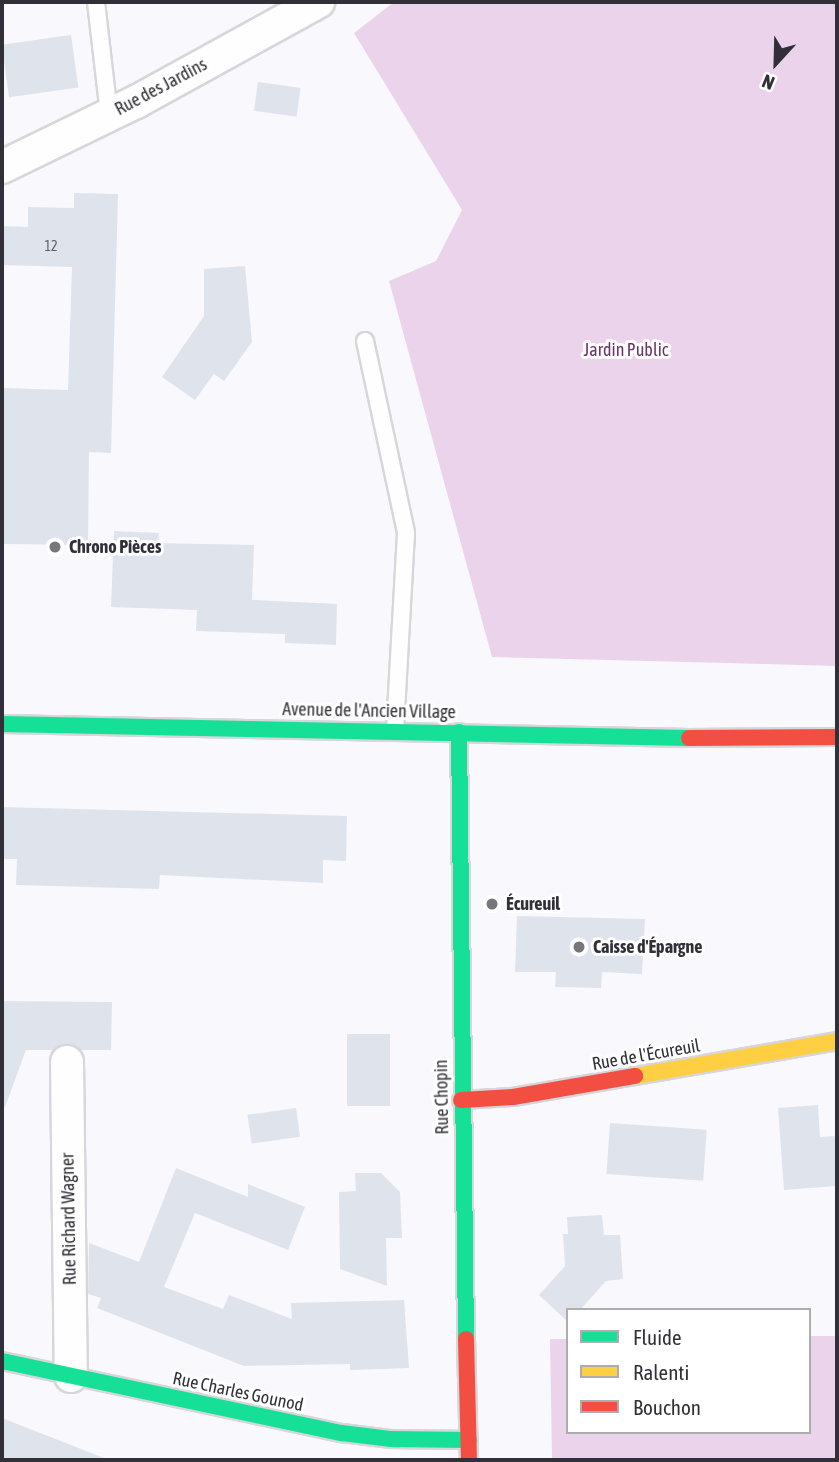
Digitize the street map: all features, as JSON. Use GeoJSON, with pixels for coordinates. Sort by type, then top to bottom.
{"type":"FeatureCollection","features":[{"type":"Feature","properties":{"kind":"street","name":"Rue des Jardins"},"geometry":{"type":"LineString","coordinates":[[2,167],[110,115],[317,2]]}},
{"type":"Feature","properties":{"kind":"street","name":"Avenue de l'Ancien Village"},"geometry":{"type":"LineString","coordinates":[[2,724],[736,739],[837,737]]}},
{"type":"Feature","properties":{"kind":"street","name":"Rue Chopin"},"geometry":{"type":"LineString","coordinates":[[459,732],[461,1100],[470,1460]]}},
{"type":"Feature","properties":{"kind":"street","name":"Avenue de l'Ancien Village"},"geometry":{"type":"LineString","coordinates":[[736,739],[823,754]]}},
{"type":"Feature","properties":{"kind":"street","name":"Rue de l'Écureuil"},"geometry":{"type":"LineString","coordinates":[[461,1100],[513,1097],[837,1041]]}},
{"type":"Feature","properties":{"kind":"street","name":"Rue Richard Wagner"},"geometry":{"type":"LineString","coordinates":[[67,1062],[71,1376]]}},
{"type":"Feature","properties":{"kind":"street","name":"Rue Charles Gounod"},"geometry":{"type":"LineString","coordinates":[[2,1361],[342,1433],[390,1439],[469,1440]]}},
{"type":"Feature","properties":{"kind":"lane"},"geometry":{"type":"LineString","coordinates":[[96,2],[110,115]]}},
{"type":"Feature","properties":{"kind":"lane"},"geometry":{"type":"LineString","coordinates":[[365,341],[405,533],[395,730]]}},
{"type":"Feature","properties":{"kind":"green space","name":"Jardin Public"},"geometry":{"type":"Polygon","coordinates":[[[394,2],[837,2],[837,666],[492,657],[389,281],[436,261],[462,210],[354,33],[394,2]]]}},
{"type":"Feature","properties":{"kind":"green space"},"geometry":{"type":"Polygon","coordinates":[[[811,1336],[837,1336],[837,1460],[552,1460],[550,1339],[566,1339],[566,1434],[811,1434],[811,1336]]]}},
{"type":"Feature","properties":{"kind":"building"},"geometry":{"type":"Polygon","coordinates":[[[71,35],[78,87],[9,97],[2,45],[71,35]]]}},
{"type":"Feature","properties":{"kind":"building"},"geometry":{"type":"Polygon","coordinates":[[[258,82],[301,88],[297,117],[254,111],[258,82]]]}},
{"type":"Feature","properties":{"kind":"building"},"geometry":{"type":"Polygon","coordinates":[[[74,193],[118,194],[111,453],[89,452],[88,545],[2,544],[2,388],[68,390],[72,267],[2,265],[2,226],[28,227],[28,207],[74,208],[74,193]]]}},
{"type":"Feature","properties":{"kind":"building"},"geometry":{"type":"Polygon","coordinates":[[[245,266],[252,342],[224,381],[214,374],[195,400],[162,377],[204,316],[204,269],[245,266]]]}},
{"type":"Feature","properties":{"kind":"building"},"geometry":{"type":"Polygon","coordinates":[[[114,531],[159,533],[158,543],[254,545],[252,600],[337,604],[336,645],[285,643],[285,634],[196,631],[197,610],[111,607],[114,531]]]}},
{"type":"Feature","properties":{"kind":"building"},"geometry":{"type":"Polygon","coordinates":[[[2,807],[347,816],[346,861],[323,860],[323,883],[160,875],[159,889],[16,885],[17,859],[2,859],[2,807]]]}},
{"type":"Feature","properties":{"kind":"building","name":"Caisse d'Épargne"},"geometry":{"type":"Polygon","coordinates":[[[517,916],[645,919],[642,974],[602,972],[601,988],[555,987],[556,972],[515,972],[517,916]]]}},
{"type":"Feature","properties":{"kind":"building"},"geometry":{"type":"Polygon","coordinates":[[[2,1001],[112,1002],[111,1050],[80,1050],[67,1044],[54,1050],[26,1050],[5,1107],[2,1106],[2,1001]]]}},
{"type":"Feature","properties":{"kind":"building"},"geometry":{"type":"Polygon","coordinates":[[[347,1034],[390,1034],[390,1106],[347,1106],[347,1034]]]}},
{"type":"Feature","properties":{"kind":"building"},"geometry":{"type":"Polygon","coordinates":[[[818,1105],[820,1137],[837,1136],[837,1186],[784,1190],[778,1108],[818,1105]]]}},
{"type":"Feature","properties":{"kind":"building"},"geometry":{"type":"Polygon","coordinates":[[[296,1108],[300,1137],[252,1144],[247,1115],[296,1108]]]}},
{"type":"Feature","properties":{"kind":"building"},"geometry":{"type":"Polygon","coordinates":[[[610,1123],[707,1130],[703,1181],[606,1174],[610,1123]]]}},
{"type":"Feature","properties":{"kind":"building"},"geometry":{"type":"Polygon","coordinates":[[[176,1168],[248,1197],[248,1184],[305,1207],[288,1250],[195,1213],[164,1287],[223,1309],[229,1295],[292,1319],[291,1303],[404,1300],[409,1368],[350,1370],[350,1364],[244,1366],[97,1308],[101,1298],[88,1294],[89,1243],[139,1262],[176,1168]]]}},
{"type":"Feature","properties":{"kind":"building"},"geometry":{"type":"Polygon","coordinates":[[[355,1173],[381,1173],[400,1192],[402,1238],[386,1238],[387,1286],[340,1269],[339,1192],[356,1191],[355,1173]]]}},
{"type":"Feature","properties":{"kind":"building"},"geometry":{"type":"Polygon","coordinates":[[[602,1215],[604,1235],[620,1235],[623,1279],[606,1281],[582,1308],[566,1308],[566,1320],[539,1295],[565,1266],[563,1234],[568,1234],[567,1217],[602,1215]]]}},
{"type":"Feature","properties":{"kind":"building"},"geometry":{"type":"Polygon","coordinates":[[[2,1418],[104,1458],[2,1460],[2,1418]]]}},
{"type":"Feature","properties":{"kind":"traffic: fast"},"geometry":{"type":"LineString","coordinates":[[2,724],[689,738]]}},
{"type":"Feature","properties":{"kind":"traffic: fast"},"geometry":{"type":"LineString","coordinates":[[459,732],[466,1339]]}},
{"type":"Feature","properties":{"kind":"traffic: fast"},"geometry":{"type":"LineString","coordinates":[[2,1361],[342,1433],[390,1439],[469,1440]]}},
{"type":"Feature","properties":{"kind":"traffic: slow"},"geometry":{"type":"LineString","coordinates":[[635,1076],[837,1041]]}},
{"type":"Feature","properties":{"kind":"traffic: jam"},"geometry":{"type":"LineString","coordinates":[[689,738],[837,737]]}},
{"type":"Feature","properties":{"kind":"traffic: jam"},"geometry":{"type":"LineString","coordinates":[[461,1100],[513,1097],[635,1076]]}},
{"type":"Feature","properties":{"kind":"traffic: jam"},"geometry":{"type":"LineString","coordinates":[[466,1339],[469,1460]]}},
{"type":"Feature","properties":{"kind":"place","name":"Chrono Pièces"},"geometry":{"type":"Point","coordinates":[55,547]}},
{"type":"Feature","properties":{"kind":"place","name":"Écureuil"},"geometry":{"type":"Point","coordinates":[492,904]}},
{"type":"Feature","properties":{"kind":"place","name":"Caisse d'Épargne"},"geometry":{"type":"Point","coordinates":[579,947]}}]}
